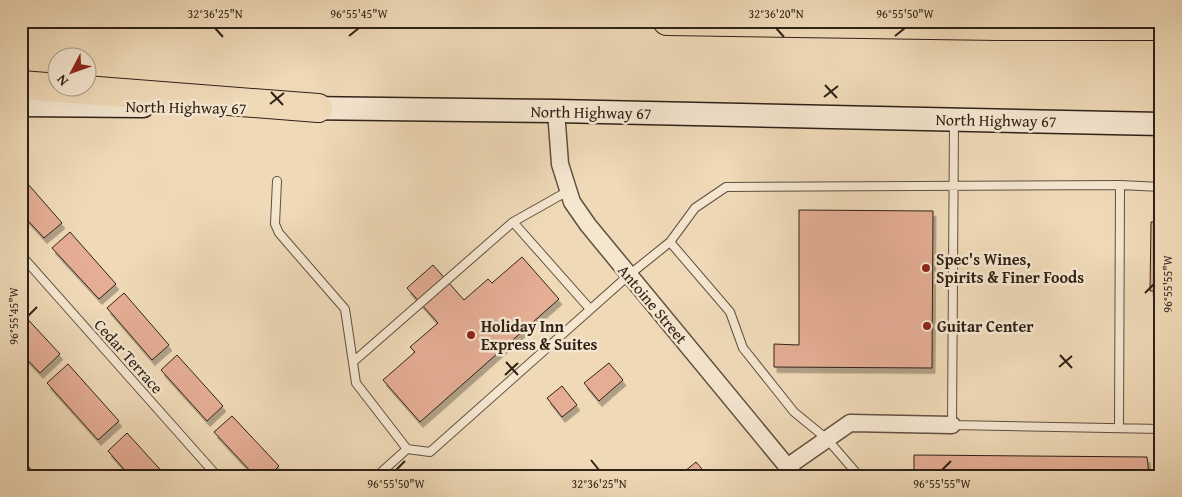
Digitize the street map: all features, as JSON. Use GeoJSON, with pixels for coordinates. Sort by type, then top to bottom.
{"type":"FeatureCollection","features":[{"type":"Feature","properties":{"kind":"highway"},"geometry":{"type":"LineString","coordinates":[[667,21],[998,26],[1161,26]]}},
{"type":"Feature","properties":{"kind":"highway"},"geometry":{"type":"LineString","coordinates":[[21,85],[318,108]]}},
{"type":"Feature","properties":{"kind":"main road","name":"North Highway 67"},"geometry":{"type":"LineString","coordinates":[[21,105],[556,111],[954,118],[1161,124]]}},
{"type":"Feature","properties":{"kind":"street","name":"Antoine Street"},"geometry":{"type":"LineString","coordinates":[[556,111],[560,164],[572,202],[588,225],[786,473]]}},
{"type":"Feature","properties":{"kind":"street"},"geometry":{"type":"LineString","coordinates":[[786,473],[827,439],[850,423],[952,425]]}},
{"type":"Feature","properties":{"kind":"lane"},"geometry":{"type":"LineString","coordinates":[[954,118],[952,425],[1161,429]]}},
{"type":"Feature","properties":{"kind":"lane"},"geometry":{"type":"LineString","coordinates":[[277,181],[275,224],[279,233],[345,309],[356,383],[407,449],[430,452],[590,309],[670,242],[695,208],[726,187],[1120,185],[1161,187]]}},
{"type":"Feature","properties":{"kind":"lane"},"geometry":{"type":"LineString","coordinates":[[1119,428],[1120,185]]}},
{"type":"Feature","properties":{"kind":"lane"},"geometry":{"type":"LineString","coordinates":[[353,362],[513,222],[568,191]]}},
{"type":"Feature","properties":{"kind":"lane"},"geometry":{"type":"LineString","coordinates":[[513,222],[590,309]]}},
{"type":"Feature","properties":{"kind":"lane"},"geometry":{"type":"LineString","coordinates":[[670,242],[730,312],[743,348],[788,405],[827,439],[859,476]]}},
{"type":"Feature","properties":{"kind":"lane","name":"Cedar Terrace"},"geometry":{"type":"LineString","coordinates":[[21,255],[217,476]]}},
{"type":"Feature","properties":{"kind":"lane"},"geometry":{"type":"LineString","coordinates":[[377,476],[407,449]]}},
{"type":"Feature","properties":{"kind":"building"},"geometry":{"type":"Polygon","coordinates":[[[21,176],[62,223],[44,238],[21,213],[21,176]]]}},
{"type":"Feature","properties":{"kind":"building"},"geometry":{"type":"Polygon","coordinates":[[[799,210],[933,211],[932,368],[774,367],[774,344],[799,345],[799,210]]]}},
{"type":"Feature","properties":{"kind":"building"},"geometry":{"type":"Polygon","coordinates":[[[1151,222],[1161,222],[1161,291],[1150,291],[1151,222]]]}},
{"type":"Feature","properties":{"kind":"building"},"geometry":{"type":"Polygon","coordinates":[[[70,232],[116,284],[99,299],[52,248],[70,232]]]}},
{"type":"Feature","properties":{"kind":"building","name":"Holiday Inn Express & Suites"},"geometry":{"type":"Polygon","coordinates":[[[522,257],[559,299],[420,422],[383,380],[415,352],[410,347],[438,323],[407,288],[433,265],[464,300],[488,279],[492,283],[522,257]]]}},
{"type":"Feature","properties":{"kind":"building"},"geometry":{"type":"Polygon","coordinates":[[[124,293],[169,345],[152,360],[107,308],[124,293]]]}},
{"type":"Feature","properties":{"kind":"building"},"geometry":{"type":"Polygon","coordinates":[[[21,312],[60,354],[40,373],[21,353],[21,312]]]}},
{"type":"Feature","properties":{"kind":"building"},"geometry":{"type":"Polygon","coordinates":[[[177,355],[223,406],[207,421],[161,370],[177,355]]]}},
{"type":"Feature","properties":{"kind":"building"},"geometry":{"type":"Polygon","coordinates":[[[609,363],[623,380],[599,401],[584,383],[609,363]]]}},
{"type":"Feature","properties":{"kind":"building"},"geometry":{"type":"Polygon","coordinates":[[[68,364],[119,421],[98,440],[47,383],[68,364]]]}},
{"type":"Feature","properties":{"kind":"building"},"geometry":{"type":"Polygon","coordinates":[[[562,386],[577,405],[562,417],[547,398],[562,386]]]}},
{"type":"Feature","properties":{"kind":"building"},"geometry":{"type":"Polygon","coordinates":[[[232,416],[279,466],[269,476],[255,476],[214,432],[232,416]]]}},
{"type":"Feature","properties":{"kind":"building"},"geometry":{"type":"Polygon","coordinates":[[[127,433],[166,476],[130,476],[108,451],[127,433]]]}},
{"type":"Feature","properties":{"kind":"building"},"geometry":{"type":"Polygon","coordinates":[[[914,455],[1147,457],[1149,474],[1147,476],[914,476],[914,455]]]}},
{"type":"Feature","properties":{"kind":"building"},"geometry":{"type":"Polygon","coordinates":[[[21,457],[36,476],[21,476],[21,457]]]}},
{"type":"Feature","properties":{"kind":"building"},"geometry":{"type":"Polygon","coordinates":[[[696,462],[708,476],[679,476],[696,462]]]}},
{"type":"Feature","properties":{"kind":"place","name":"Spec's Wines, Spirits & Finer Foods"},"geometry":{"type":"Point","coordinates":[926,268]}},
{"type":"Feature","properties":{"kind":"place","name":"Guitar Center"},"geometry":{"type":"Point","coordinates":[927,326]}},
{"type":"Feature","properties":{"kind":"place","name":"Holiday Inn Express & Suites"},"geometry":{"type":"Point","coordinates":[471,335]}}]}
